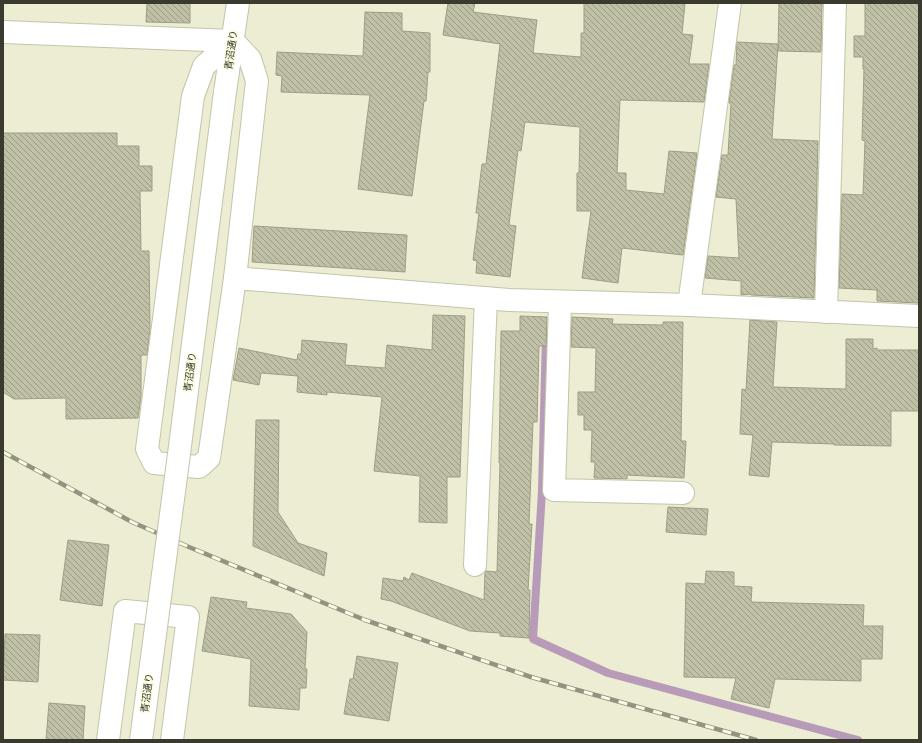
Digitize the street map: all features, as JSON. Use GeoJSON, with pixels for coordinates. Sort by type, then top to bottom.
{"type":"FeatureCollection","features":[{"type":"Feature","properties":{"kind":"street","name":"青沼通り"},"geometry":{"type":"LineString","coordinates":[[141,740],[225,92],[238,3]]}},
{"type":"Feature","properties":{"kind":"street"},"geometry":{"type":"LineString","coordinates":[[689,305],[730,3]]}},
{"type":"Feature","properties":{"kind":"street"},"geometry":{"type":"LineString","coordinates":[[826,312],[835,3]]}},
{"type":"Feature","properties":{"kind":"street"},"geometry":{"type":"LineString","coordinates":[[3,32],[233,41],[250,58],[256,82],[235,278],[209,458],[199,467],[154,463],[147,449],[193,96],[204,66],[233,41]]}},
{"type":"Feature","properties":{"kind":"street"},"geometry":{"type":"LineString","coordinates":[[235,278],[486,298],[560,302],[689,305],[919,316]]}},
{"type":"Feature","properties":{"kind":"street"},"geometry":{"type":"LineString","coordinates":[[475,565],[486,298]]}},
{"type":"Feature","properties":{"kind":"street"},"geometry":{"type":"LineString","coordinates":[[560,302],[554,490],[683,493]]}},
{"type":"Feature","properties":{"kind":"street"},"geometry":{"type":"LineString","coordinates":[[108,740],[125,610],[188,617],[172,740]]}},
{"type":"Feature","properties":{"kind":"building"},"geometry":{"type":"Polygon","coordinates":[[[147,3],[190,3],[190,23],[146,22],[147,3]]]}},
{"type":"Feature","properties":{"kind":"building"},"geometry":{"type":"Polygon","coordinates":[[[448,3],[475,3],[473,12],[537,20],[533,53],[581,57],[581,33],[584,33],[584,3],[685,3],[682,34],[693,35],[689,64],[709,64],[704,102],[620,100],[617,173],[626,173],[626,190],[664,194],[669,151],[697,153],[683,255],[622,248],[618,283],[582,278],[591,211],[577,211],[577,173],[579,173],[580,127],[525,122],[521,151],[518,150],[509,225],[516,226],[510,277],[476,273],[477,261],[473,260],[479,213],[476,213],[482,164],[486,164],[500,44],[443,35],[448,3]]]}},
{"type":"Feature","properties":{"kind":"building"},"geometry":{"type":"Polygon","coordinates":[[[779,3],[822,3],[821,52],[778,51],[779,3]]]}},
{"type":"Feature","properties":{"kind":"building"},"geometry":{"type":"Polygon","coordinates":[[[865,3],[919,3],[919,303],[877,301],[877,290],[839,288],[842,194],[863,195],[865,141],[862,140],[864,69],[863,57],[854,57],[854,36],[865,36],[865,3]]]}},
{"type":"Feature","properties":{"kind":"building"},"geometry":{"type":"Polygon","coordinates":[[[365,12],[402,13],[402,31],[430,33],[430,72],[428,72],[426,101],[424,101],[412,196],[358,189],[370,95],[281,92],[282,76],[276,75],[277,52],[363,56],[365,12]]]}},
{"type":"Feature","properties":{"kind":"building"},"geometry":{"type":"Polygon","coordinates":[[[737,42],[778,44],[772,139],[818,141],[814,298],[751,294],[741,295],[741,281],[705,278],[708,256],[739,258],[736,199],[716,197],[722,155],[728,155],[731,103],[729,103],[734,65],[736,65],[737,42]]]}},
{"type":"Feature","properties":{"kind":"building"},"geometry":{"type":"Polygon","coordinates":[[[3,133],[117,133],[117,146],[139,146],[139,166],[152,166],[152,191],[140,191],[141,251],[149,251],[150,328],[147,355],[141,355],[141,396],[138,418],[66,419],[66,398],[14,399],[3,392],[3,133]]]}},
{"type":"Feature","properties":{"kind":"building"},"geometry":{"type":"Polygon","coordinates":[[[254,226],[407,235],[405,272],[252,262],[254,226]]]}},
{"type":"Feature","properties":{"kind":"building"},"geometry":{"type":"Polygon","coordinates":[[[433,315],[465,316],[460,477],[447,477],[447,523],[419,522],[420,476],[374,471],[382,397],[327,392],[327,395],[297,392],[298,376],[261,373],[259,385],[233,380],[239,348],[297,360],[298,354],[301,354],[302,340],[347,344],[345,365],[385,368],[387,345],[432,350],[433,315]]]}},
{"type":"Feature","properties":{"kind":"building"},"geometry":{"type":"Polygon","coordinates":[[[520,316],[547,317],[546,346],[539,346],[537,422],[533,422],[529,524],[532,524],[528,590],[530,590],[529,638],[500,636],[500,633],[470,631],[391,601],[381,599],[383,578],[403,581],[404,577],[409,580],[412,573],[484,600],[485,573],[486,571],[497,572],[501,331],[520,331],[520,316]]]}},
{"type":"Feature","properties":{"kind":"building"},"geometry":{"type":"Polygon","coordinates":[[[572,317],[613,319],[612,324],[663,325],[663,322],[683,322],[681,441],[686,441],[684,478],[627,475],[627,479],[594,478],[595,462],[591,462],[592,430],[584,430],[584,415],[578,415],[578,392],[595,392],[596,348],[571,347],[572,317]]]}},
{"type":"Feature","properties":{"kind":"building"},"geometry":{"type":"Polygon","coordinates":[[[750,320],[777,322],[773,387],[846,389],[846,339],[873,339],[873,349],[877,348],[877,350],[919,350],[919,411],[891,411],[891,446],[772,442],[769,477],[749,475],[753,435],[740,434],[742,389],[746,390],[750,320]]]}},
{"type":"Feature","properties":{"kind":"building"},"geometry":{"type":"Polygon","coordinates":[[[256,420],[279,420],[278,512],[298,543],[327,553],[324,576],[253,546],[256,420]]]}},
{"type":"Feature","properties":{"kind":"building"},"geometry":{"type":"Polygon","coordinates":[[[668,507],[708,509],[706,535],[666,532],[668,507]]]}},
{"type":"Feature","properties":{"kind":"building"},"geometry":{"type":"Polygon","coordinates":[[[68,540],[109,545],[102,606],[60,600],[68,540]]]}},
{"type":"Feature","properties":{"kind":"building"},"geometry":{"type":"Polygon","coordinates":[[[706,571],[734,572],[734,586],[752,587],[751,602],[864,605],[863,626],[883,626],[882,659],[861,659],[861,681],[775,679],[769,708],[731,699],[736,678],[684,677],[686,583],[705,584],[706,571]]]}},
{"type":"Feature","properties":{"kind":"building"},"geometry":{"type":"Polygon","coordinates":[[[211,597],[247,602],[246,608],[291,614],[307,632],[305,669],[307,669],[306,688],[300,688],[299,710],[249,706],[251,659],[202,651],[211,597]]]}},
{"type":"Feature","properties":{"kind":"building"},"geometry":{"type":"Polygon","coordinates":[[[5,634],[40,635],[38,682],[3,680],[5,634]]]}},
{"type":"Feature","properties":{"kind":"building"},"geometry":{"type":"Polygon","coordinates":[[[357,656],[398,663],[389,721],[344,714],[350,679],[353,679],[357,656]]]}},
{"type":"Feature","properties":{"kind":"building"},"geometry":{"type":"Polygon","coordinates":[[[49,703],[85,706],[83,740],[46,740],[49,703]]]}},
{"type":"Feature","properties":{"kind":"waterway"},"geometry":{"type":"LineString","coordinates":[[546,336],[542,491],[533,639],[608,673],[858,740]]}},
{"type":"Feature","properties":{"kind":"railway"},"geometry":{"type":"LineString","coordinates":[[3,452],[132,522],[365,620],[531,677],[756,740]]}}]}
